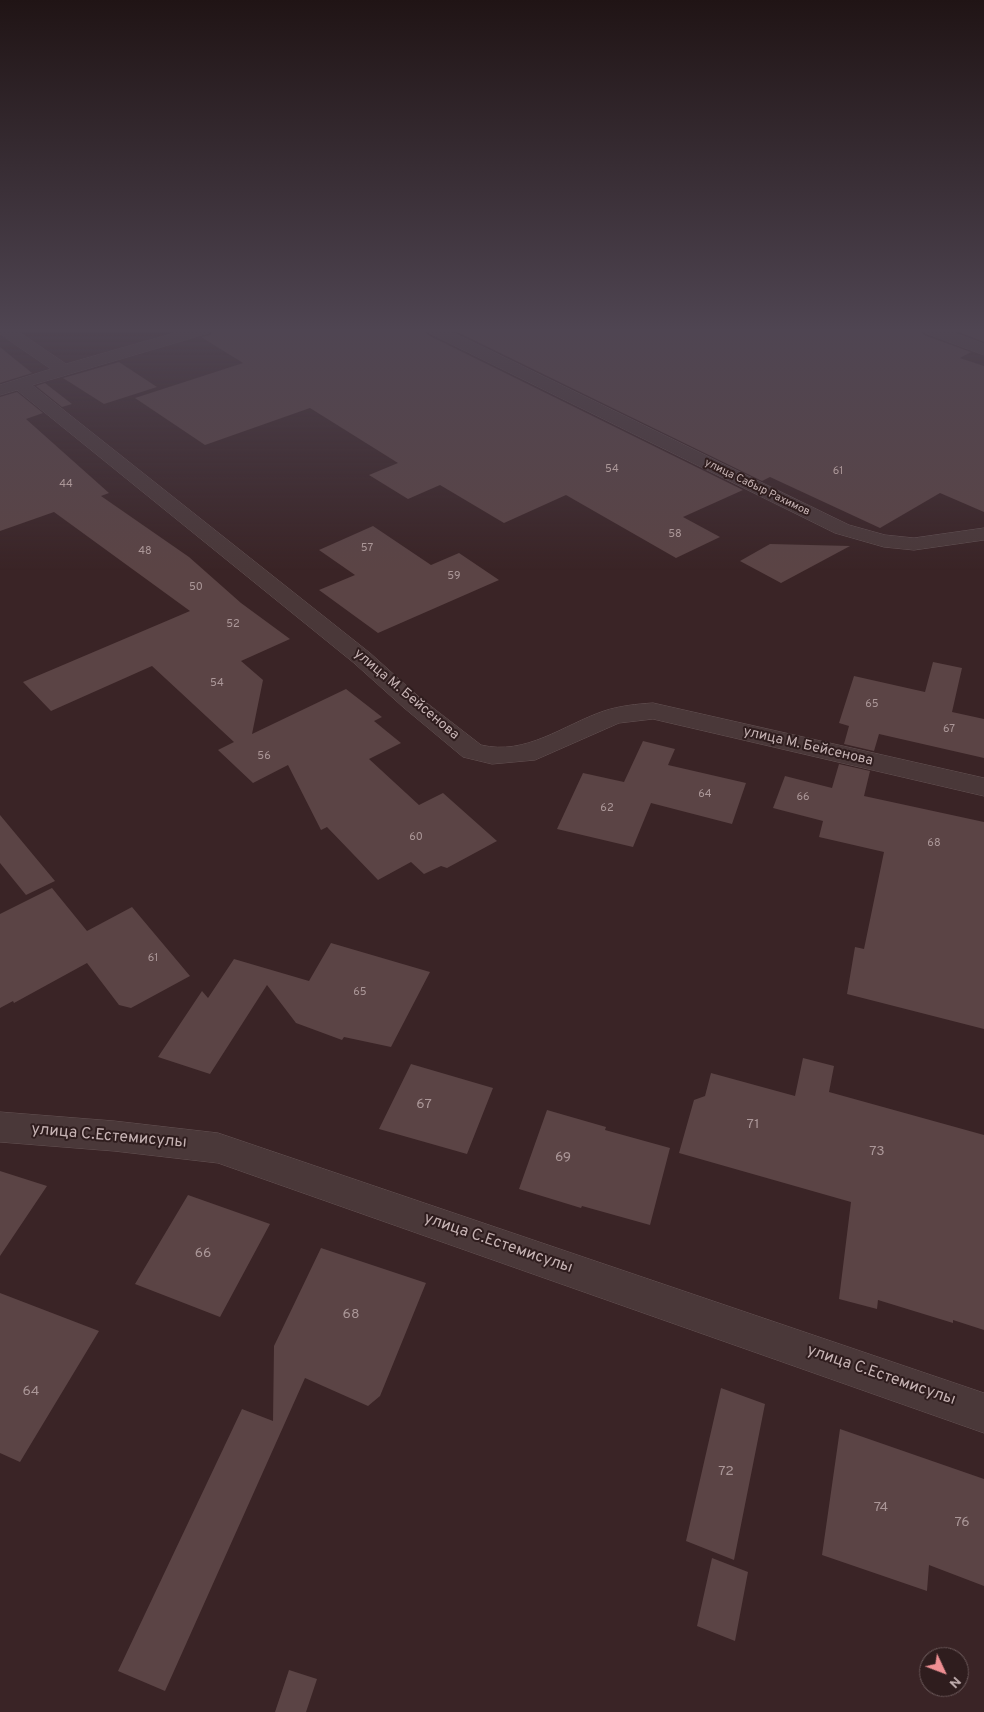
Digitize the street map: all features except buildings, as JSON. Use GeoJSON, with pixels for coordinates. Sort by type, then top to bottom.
{"type":"FeatureCollection","features":[{"type":"Feature","properties":{"kind":"street","name":"улица М. Бейсенова"},"geometry":{"type":"LineString","coordinates":[[40,410],[362,658],[410,702],[472,751],[492,756],[526,754],[612,717],[653,711],[984,787]]}},
{"type":"Feature","properties":{"kind":"street","name":"улица Сабыр Рахимов"},"geometry":{"type":"LineString","coordinates":[[598,410],[842,529],[884,541],[914,544],[984,534]]}},
{"type":"Feature","properties":{"kind":"street","name":"улица С.Естемисулы"},"geometry":{"type":"LineString","coordinates":[[0,1127],[114,1136],[218,1148],[984,1413]]}}]}
